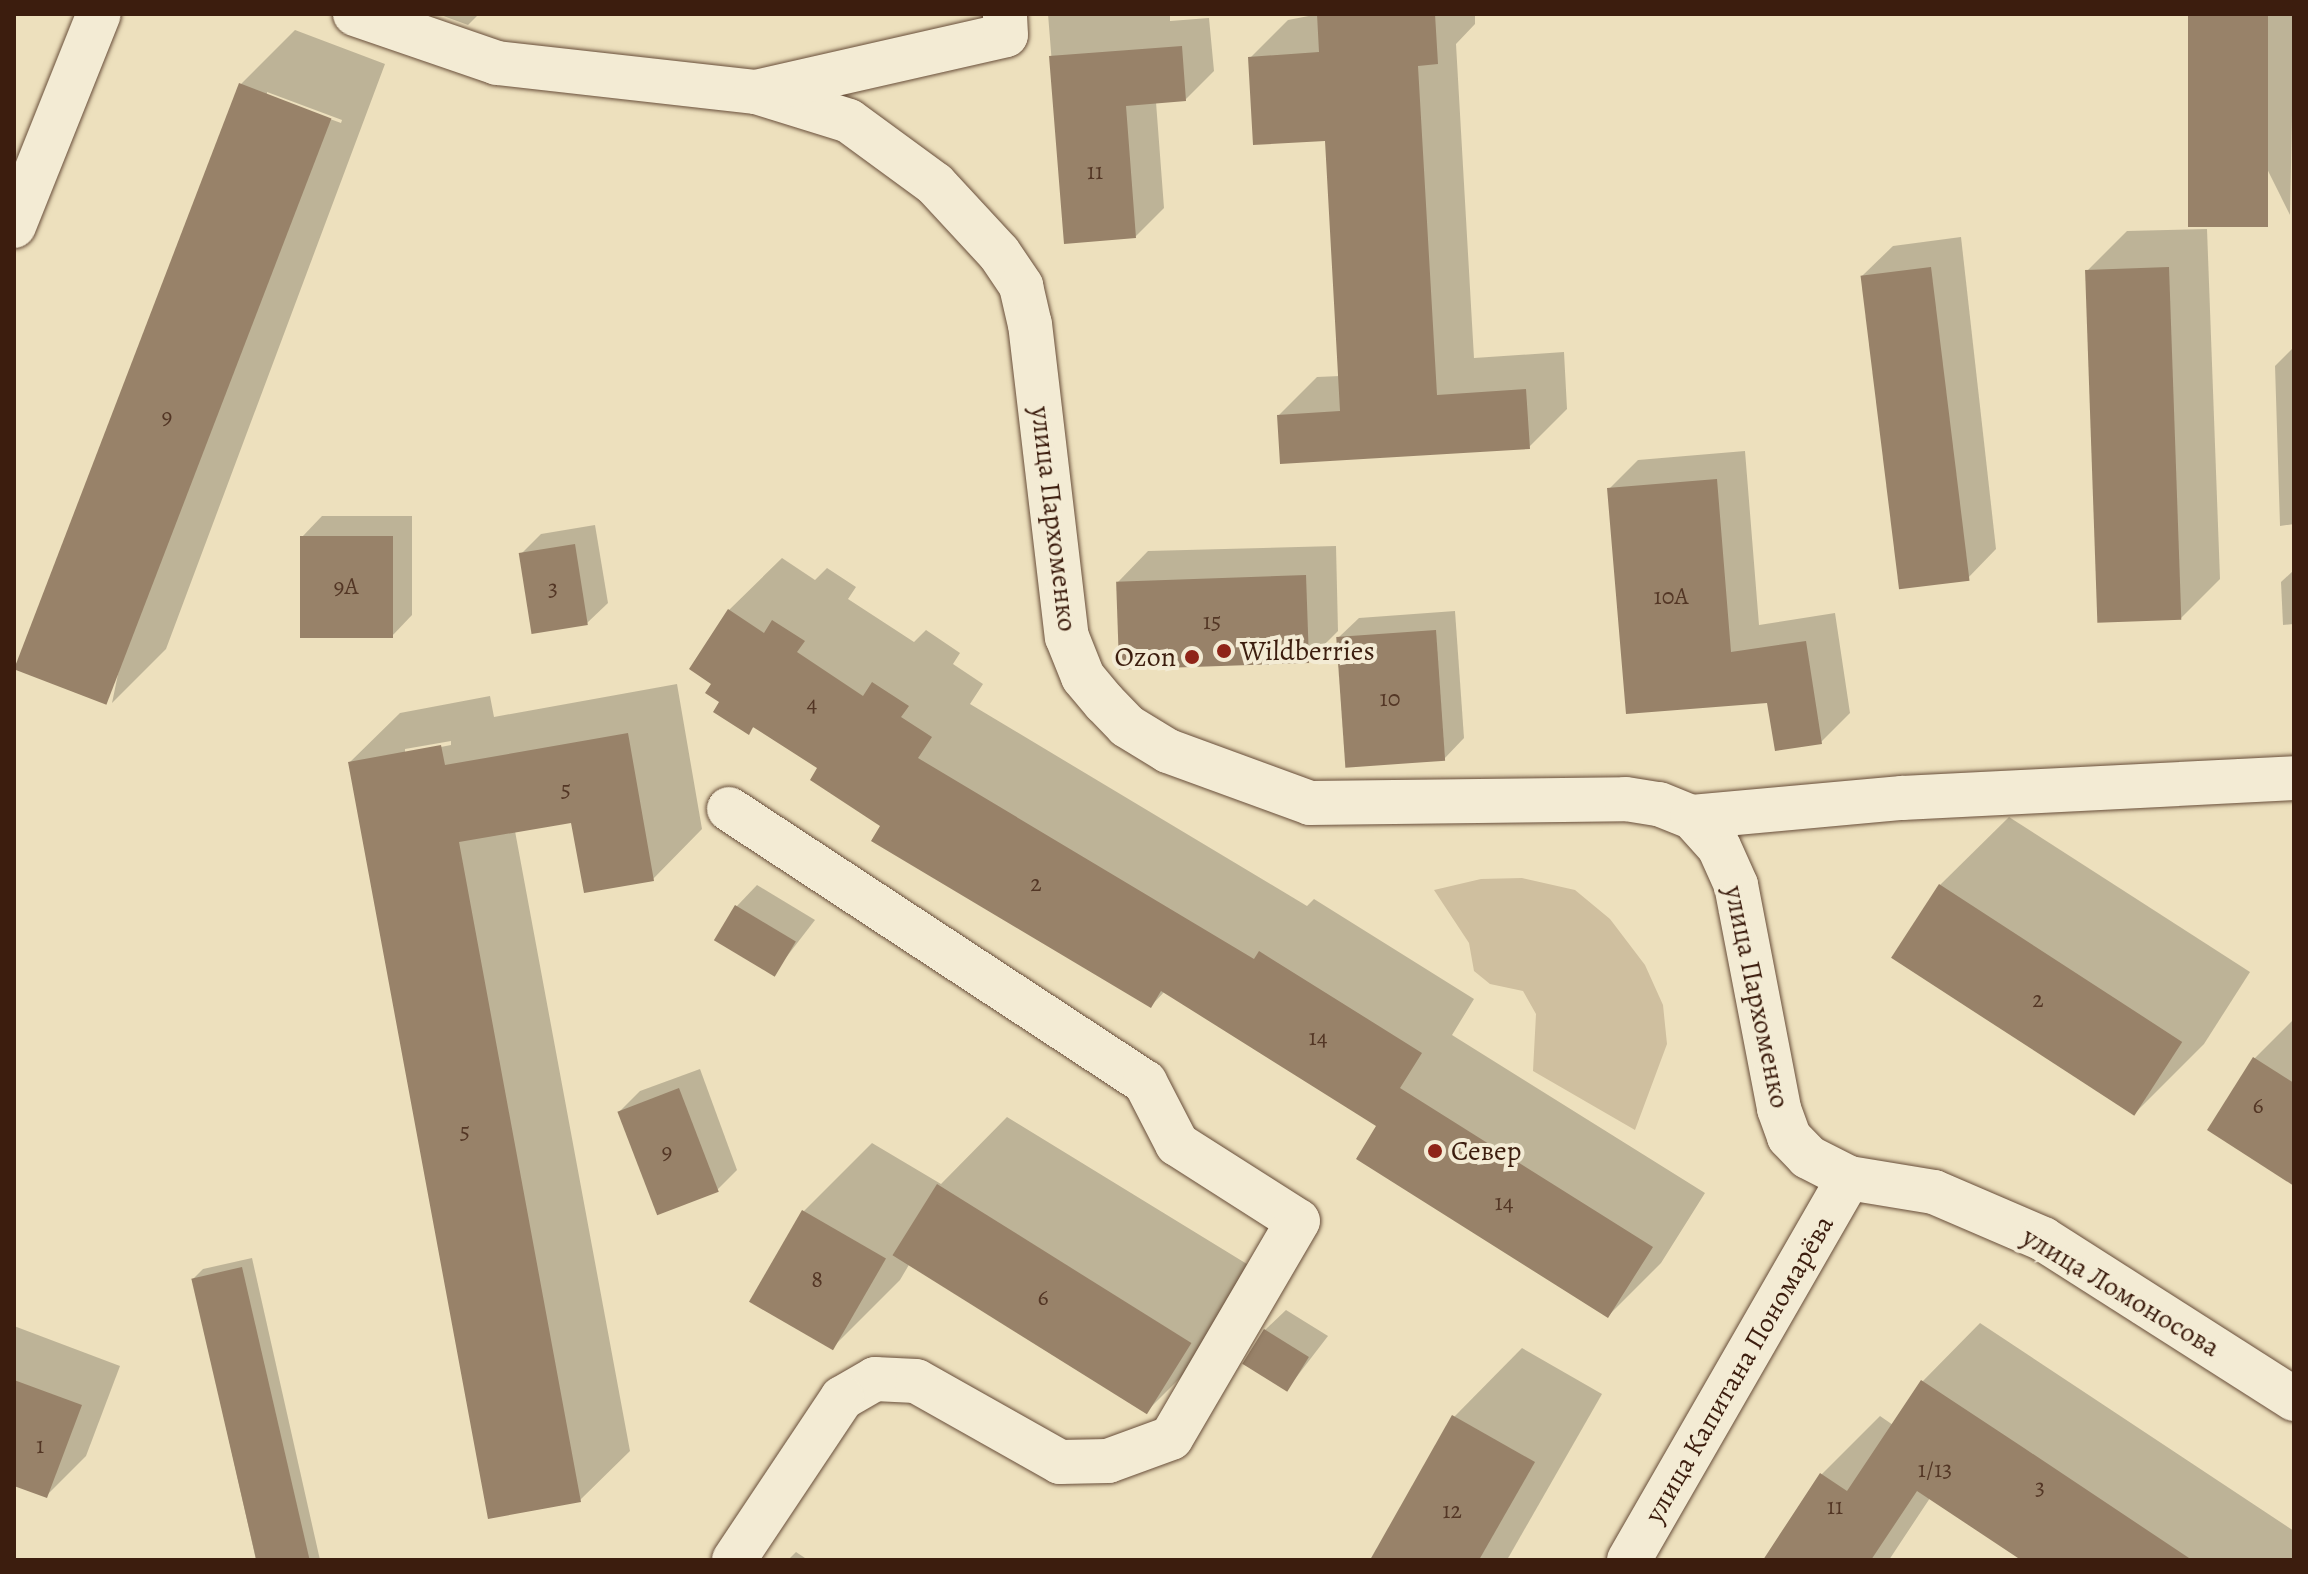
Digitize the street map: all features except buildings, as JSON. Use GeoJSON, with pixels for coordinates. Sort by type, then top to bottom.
{"type":"FeatureCollection","features":[{"type":"Feature","properties":{"kind":"street"},"geometry":{"type":"LineString","coordinates":[[14,226],[99,14]]}},
{"type":"Feature","properties":{"kind":"street","name":"улица Пархоменко"},"geometry":{"type":"LineString","coordinates":[[355,14],[497,63],[756,92],[849,121],[923,175],[999,253],[1021,286],[1030,324],[1067,637],[1083,677],[1127,726],[1168,751],[1310,803],[1626,799],[1659,804],[1718,827],[1736,885],[1779,1109],[1789,1137],[1808,1157],[1849,1178]]}},
{"type":"Feature","properties":{"kind":"street"},"geometry":{"type":"LineString","coordinates":[[756,92],[1006,35],[1005,14]]}},
{"type":"Feature","properties":{"kind":"street"},"geometry":{"type":"LineString","coordinates":[[1718,827],[1902,798],[2294,778]]}},
{"type":"Feature","properties":{"kind":"street"},"geometry":{"type":"LineString","coordinates":[[729,809],[1145,1082],[1177,1144],[1298,1221],[1171,1438],[1108,1461],[1060,1462],[916,1381],[875,1379],[842,1398],[734,1560]]}},
{"type":"Feature","properties":{"kind":"street","name":"улица Ломоносова"},"geometry":{"type":"LineString","coordinates":[[1849,1178],[1934,1192],[2043,1239],[2294,1399]]}},
{"type":"Feature","properties":{"kind":"street","name":"улица Капитана Пономарёва"},"geometry":{"type":"LineString","coordinates":[[1629,1560],[1849,1178]]}},
{"type":"Feature","properties":{"kind":"shaded area"},"geometry":{"type":"Polygon","coordinates":[[[1522,878],[1575,890],[1610,919],[1645,965],[1663,1005],[1667,1044],[1635,1130],[1533,1071],[1536,1014],[1523,991],[1490,984],[1474,971],[1469,943],[1434,890],[1481,879],[1522,878]]]}},
{"type":"Feature","properties":{"kind":"place","name":"Wildberries"},"geometry":{"type":"Point","coordinates":[1224,651]}},
{"type":"Feature","properties":{"kind":"place","name":"Ozon"},"geometry":{"type":"Point","coordinates":[1192,657]}},
{"type":"Feature","properties":{"kind":"place","name":"Север"},"geometry":{"type":"Point","coordinates":[1435,1151]}}]}
